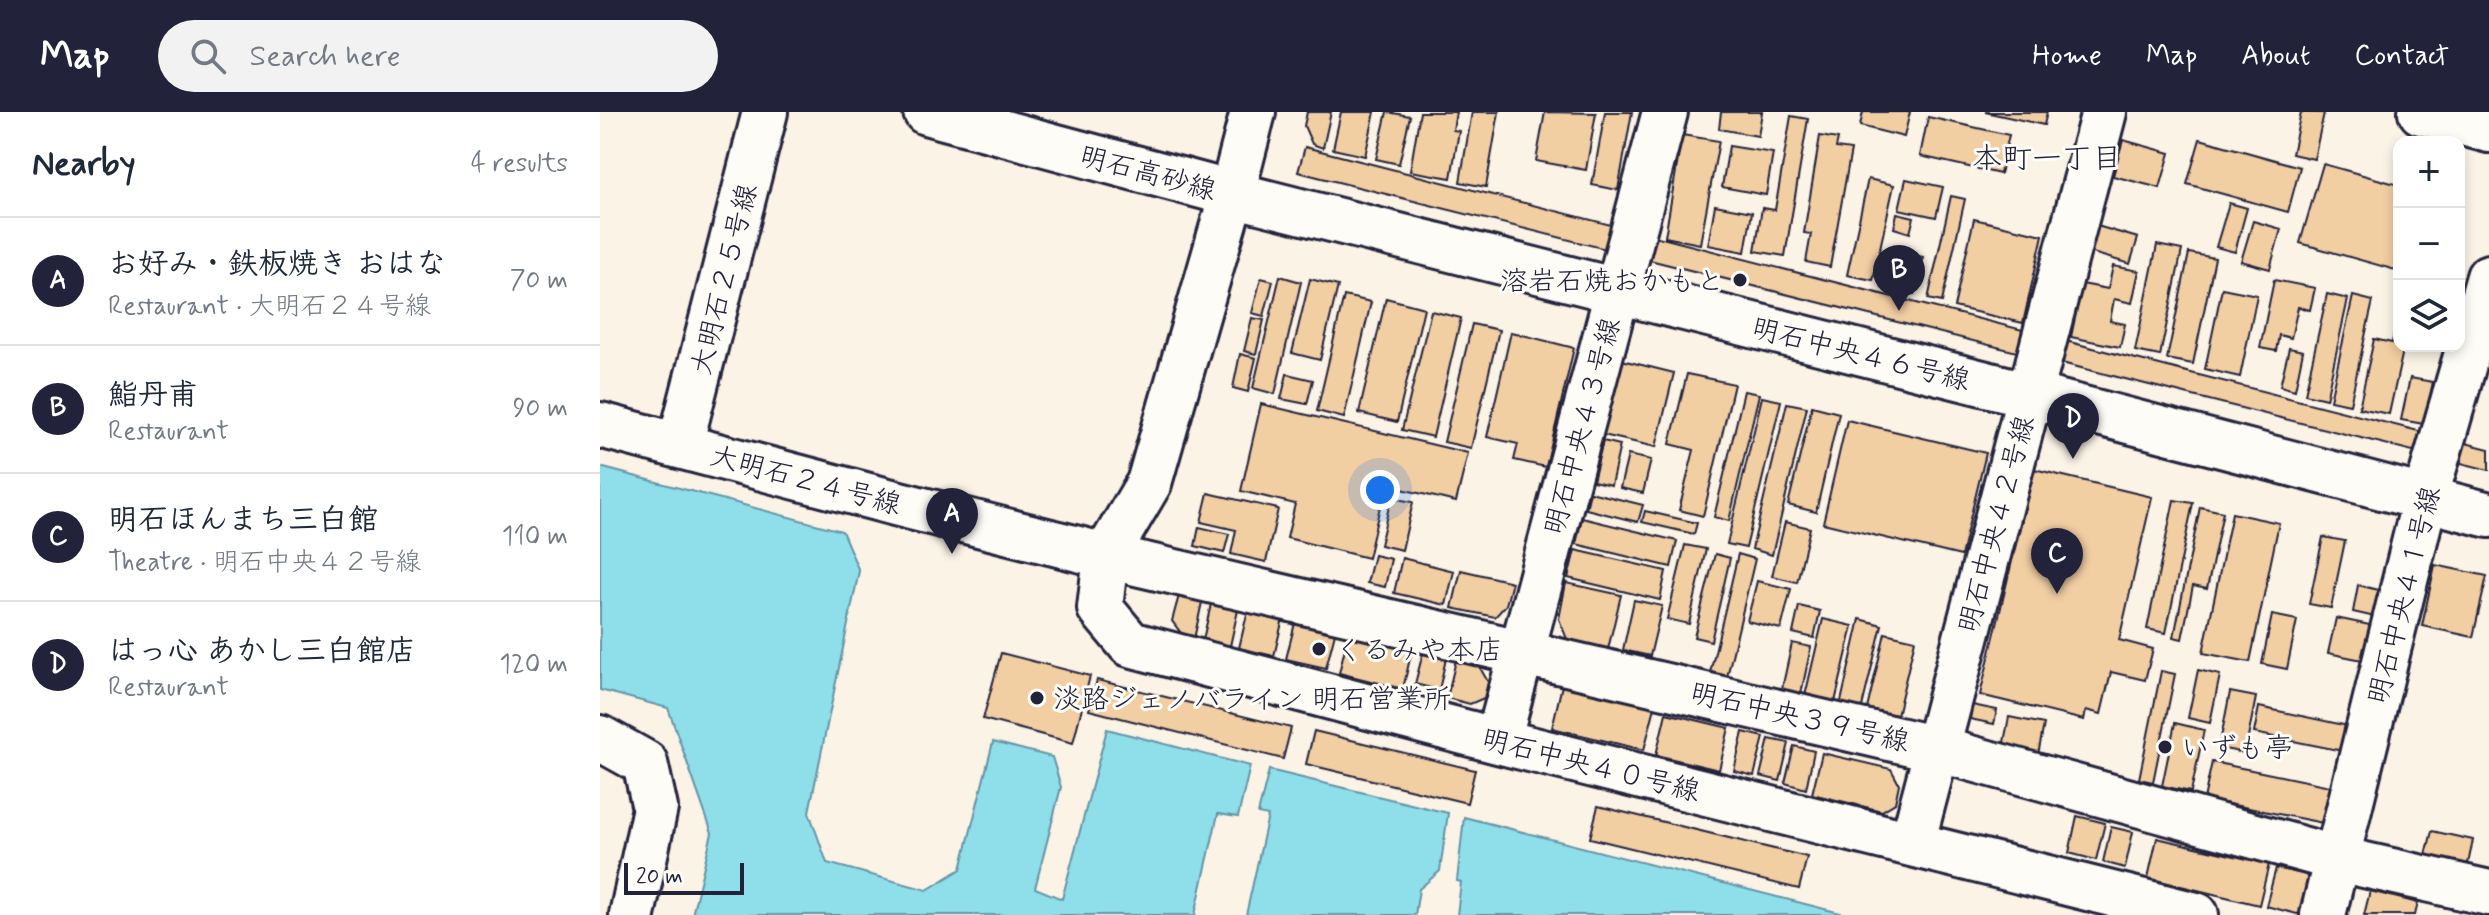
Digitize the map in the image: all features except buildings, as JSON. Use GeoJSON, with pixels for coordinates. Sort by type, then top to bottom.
{"type":"FeatureCollection","features":[{"type":"Feature","properties":{"kind":"street","name":"大明石２５号線"},"geometry":{"type":"LineString","coordinates":[[680,445],[765,112]]}},
{"type":"Feature","properties":{"kind":"street","name":"明石高砂線"},"geometry":{"type":"LineString","coordinates":[[926,112],[1232,194]]}},
{"type":"Feature","properties":{"kind":"street","name":"明石中央４０号線"},"geometry":{"type":"LineString","coordinates":[[1253,112],[1149,483],[1106,556],[1100,608],[1130,644],[1498,741],[2196,915]]}},
{"type":"Feature","properties":{"kind":"street","name":"明石中央４３号線"},"geometry":{"type":"LineString","coordinates":[[1498,741],[1665,112]]}},
{"type":"Feature","properties":{"kind":"street","name":"明石中央４２号線"},"geometry":{"type":"LineString","coordinates":[[1912,844],[2104,112]]}},
{"type":"Feature","properties":{"kind":"street"},"geometry":{"type":"LineString","coordinates":[[2421,112],[2489,130]]}},
{"type":"Feature","properties":{"kind":"street","name":"明石中央４６号線"},"geometry":{"type":"LineString","coordinates":[[1232,194],[2030,395],[2489,515]]}},
{"type":"Feature","properties":{"kind":"street","name":"明石中央４１号線"},"geometry":{"type":"LineString","coordinates":[[2323,915],[2425,499],[2489,277]]}},
{"type":"Feature","properties":{"kind":"street","name":"大明石２４号線"},"geometry":{"type":"LineString","coordinates":[[600,425],[1106,556]]}},
{"type":"Feature","properties":{"kind":"street","name":"明石中央３９号線"},"geometry":{"type":"LineString","coordinates":[[1106,556],[1937,749],[2338,859],[2489,893]]}},
{"type":"Feature","properties":{"kind":"street"},"geometry":{"type":"LineString","coordinates":[[600,738],[645,763],[655,808],[632,915]]}},
{"type":"Feature","properties":{"kind":"water"},"geometry":{"type":"Polygon","coordinates":[[[600,467],[842,531],[859,571],[809,812],[827,863],[927,890],[961,869],[993,742],[1052,757],[1061,787],[1035,888],[1062,899],[1107,729],[1250,766],[1238,817],[1218,814],[1195,915],[692,915],[712,833],[668,708],[600,690],[600,467]]]}},
{"type":"Feature","properties":{"kind":"water"},"geometry":{"type":"Polygon","coordinates":[[[1269,770],[1448,813],[1440,871],[1419,889],[1415,915],[1246,915],[1268,816],[1258,814],[1269,770]]]}},
{"type":"Feature","properties":{"kind":"water"},"geometry":{"type":"Polygon","coordinates":[[[1464,817],[1848,915],[1457,915],[1461,882],[1457,881],[1464,817]]]}},
{"type":"Feature","properties":{"kind":"place","name":"溶岩石焼おかもと"},"geometry":{"type":"Point","coordinates":[1740,280]}},
{"type":"Feature","properties":{"kind":"place","name":"鮨丹甫"},"geometry":{"type":"Point","coordinates":[1899,311]}},
{"type":"Feature","properties":{"kind":"place","name":"はっ心 あかし三白館店"},"geometry":{"type":"Point","coordinates":[2073,459]}},
{"type":"Feature","properties":{"kind":"place","name":"お好み・鉄板焼き おはな"},"geometry":{"type":"Point","coordinates":[952,554]}},
{"type":"Feature","properties":{"kind":"place","name":"明石ほんまち三白館"},"geometry":{"type":"Point","coordinates":[2057,594]}},
{"type":"Feature","properties":{"kind":"place","name":"くるみや本店"},"geometry":{"type":"Point","coordinates":[1319,649]}},
{"type":"Feature","properties":{"kind":"place","name":"淡路ジェノバライン 明石営業所"},"geometry":{"type":"Point","coordinates":[1037,698]}},
{"type":"Feature","properties":{"kind":"place","name":"いずも亭"},"geometry":{"type":"Point","coordinates":[2165,747]}},
{"type":"Feature","properties":{"kind":"district","name":"本町一丁目"},"geometry":{"type":"Point","coordinates":[2047,158]}}]}
